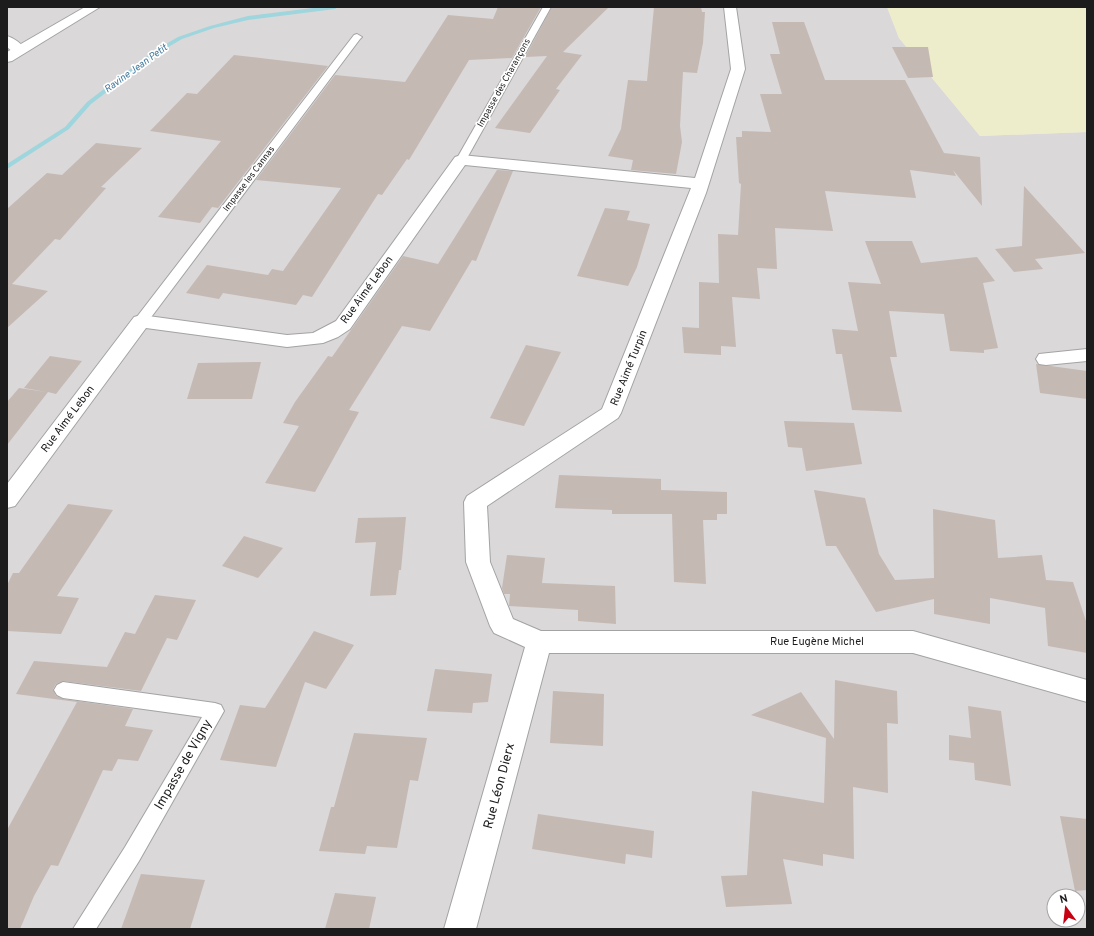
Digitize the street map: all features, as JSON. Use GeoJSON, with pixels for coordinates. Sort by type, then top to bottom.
{"type":"FeatureCollection","features":[{"type":"Feature","properties":{"kind":"street"},"geometry":{"type":"LineString","coordinates":[[7,40],[13,54],[94,7]]}},
{"type":"Feature","properties":{"kind":"street","name":"Rue Aimé Turpin"},"geometry":{"type":"LineString","coordinates":[[539,642],[503,626],[478,562],[475,502],[611,413],[701,184],[738,69],[730,7]]}},
{"type":"Feature","properties":{"kind":"street"},"geometry":{"type":"LineString","coordinates":[[461,160],[701,184]]}},
{"type":"Feature","properties":{"kind":"street","name":"Rue Aimé Lebon"},"geometry":{"type":"LineString","coordinates":[[7,500],[142,320],[287,341],[316,339],[331,333],[343,325],[461,160]]}},
{"type":"Feature","properties":{"kind":"street"},"geometry":{"type":"LineString","coordinates":[[1046,359],[1087,355]]}},
{"type":"Feature","properties":{"kind":"street","name":"Rue Eugène Michel"},"geometry":{"type":"LineString","coordinates":[[539,642],[913,642],[1087,691]]}},
{"type":"Feature","properties":{"kind":"street","name":"Rue Léon Dierx"},"geometry":{"type":"LineString","coordinates":[[460,929],[539,642]]}},
{"type":"Feature","properties":{"kind":"lane","name":"Impasse des Charançons"},"geometry":{"type":"LineString","coordinates":[[461,160],[547,7]]}},
{"type":"Feature","properties":{"kind":"lane","name":"Impasse les Cannas"},"geometry":{"type":"LineString","coordinates":[[142,320],[357,37]]}},
{"type":"Feature","properties":{"kind":"lane","name":"Impasse de Vigny"},"geometry":{"type":"LineString","coordinates":[[62,690],[215,711],[132,854],[84,929]]}},
{"type":"Feature","properties":{"kind":"shaded area"},"geometry":{"type":"Polygon","coordinates":[[[7,7],[887,7],[899,38],[980,136],[1087,132],[1087,929],[7,929],[7,7]]]}},
{"type":"Feature","properties":{"kind":"green space"},"geometry":{"type":"Polygon","coordinates":[[[887,7],[1087,7],[1087,132],[980,136],[899,38],[887,7]]]}},
{"type":"Feature","properties":{"kind":"building"},"geometry":{"type":"Polygon","coordinates":[[[498,7],[541,7],[512,58],[469,60],[409,160],[407,159],[382,195],[378,194],[312,297],[303,295],[296,305],[223,293],[219,299],[186,293],[207,265],[268,275],[272,269],[283,271],[341,188],[256,180],[335,75],[405,82],[448,15],[493,19],[498,7]]]}},
{"type":"Feature","properties":{"kind":"building"},"geometry":{"type":"Polygon","coordinates":[[[552,7],[609,7],[563,52],[582,55],[556,89],[560,90],[530,133],[495,128],[547,56],[525,57],[552,7]]]}},
{"type":"Feature","properties":{"kind":"building"},"geometry":{"type":"Polygon","coordinates":[[[654,7],[701,7],[702,12],[705,12],[703,43],[697,73],[683,72],[680,126],[682,142],[676,174],[631,170],[633,160],[608,156],[621,129],[628,80],[647,81],[654,7]]]}},
{"type":"Feature","properties":{"kind":"building"},"geometry":{"type":"Polygon","coordinates":[[[772,22],[804,22],[825,80],[905,80],[944,153],[980,157],[982,206],[953,170],[956,176],[910,170],[916,198],[825,191],[833,231],[775,228],[777,269],[757,268],[760,299],[732,297],[736,347],[721,346],[721,355],[684,353],[682,327],[699,328],[699,282],[719,283],[718,234],[738,235],[741,184],[739,183],[736,137],[742,137],[742,131],[771,132],[760,94],[782,94],[770,54],[780,54],[772,22]]]}},
{"type":"Feature","properties":{"kind":"building"},"geometry":{"type":"Polygon","coordinates":[[[892,47],[928,47],[933,77],[908,78],[892,47]]]}},
{"type":"Feature","properties":{"kind":"building"},"geometry":{"type":"Polygon","coordinates":[[[234,55],[328,66],[218,208],[212,207],[200,223],[158,217],[221,141],[150,131],[187,93],[197,94],[234,55]]]}},
{"type":"Feature","properties":{"kind":"building"},"geometry":{"type":"Polygon","coordinates":[[[96,143],[142,148],[101,187],[106,188],[60,240],[55,239],[12,284],[48,291],[7,328],[7,209],[47,173],[62,175],[96,143]]]}},
{"type":"Feature","properties":{"kind":"building"},"geometry":{"type":"Polygon","coordinates":[[[497,170],[513,171],[476,261],[472,260],[430,331],[402,326],[349,410],[359,412],[315,492],[265,483],[299,426],[283,423],[295,402],[328,356],[332,357],[403,256],[438,264],[497,170]]]}},
{"type":"Feature","properties":{"kind":"building"},"geometry":{"type":"Polygon","coordinates":[[[1024,186],[1085,253],[1035,259],[1043,269],[1014,272],[995,249],[1022,246],[1024,186]]]}},
{"type":"Feature","properties":{"kind":"building"},"geometry":{"type":"Polygon","coordinates":[[[605,208],[630,211],[627,220],[650,224],[637,267],[628,286],[577,276],[605,208]]]}},
{"type":"Feature","properties":{"kind":"building"},"geometry":{"type":"Polygon","coordinates":[[[865,241],[912,241],[921,263],[977,257],[995,281],[983,283],[998,348],[984,350],[984,353],[950,351],[944,314],[889,311],[897,357],[890,357],[902,412],[852,410],[842,354],[836,354],[832,329],[858,331],[848,282],[881,284],[865,241]]]}},
{"type":"Feature","properties":{"kind":"building"},"geometry":{"type":"Polygon","coordinates":[[[526,345],[561,352],[524,426],[490,418],[526,345]]]}},
{"type":"Feature","properties":{"kind":"building"},"geometry":{"type":"Polygon","coordinates":[[[50,356],[82,361],[56,394],[48,392],[7,445],[7,402],[19,388],[46,392],[24,388],[50,356]]]}},
{"type":"Feature","properties":{"kind":"building"},"geometry":{"type":"Polygon","coordinates":[[[261,362],[252,399],[187,399],[198,363],[261,362]]]}},
{"type":"Feature","properties":{"kind":"building"},"geometry":{"type":"Polygon","coordinates":[[[1036,364],[1087,371],[1087,399],[1040,393],[1036,364]]]}},
{"type":"Feature","properties":{"kind":"building"},"geometry":{"type":"Polygon","coordinates":[[[784,421],[854,423],[862,464],[806,471],[802,448],[788,447],[784,421]]]}},
{"type":"Feature","properties":{"kind":"building"},"geometry":{"type":"Polygon","coordinates":[[[559,475],[661,479],[661,490],[727,492],[727,514],[717,514],[717,520],[703,520],[706,584],[674,582],[672,514],[612,514],[612,510],[555,508],[559,475]]]}},
{"type":"Feature","properties":{"kind":"building"},"geometry":{"type":"Polygon","coordinates":[[[814,490],[865,498],[879,554],[895,580],[934,578],[933,509],[995,520],[998,558],[1042,555],[1046,580],[1073,582],[1087,624],[1087,653],[1048,646],[1045,608],[990,598],[990,624],[934,614],[934,599],[876,612],[836,546],[826,546],[814,490]]]}},
{"type":"Feature","properties":{"kind":"building"},"geometry":{"type":"Polygon","coordinates":[[[68,504],[113,510],[57,596],[79,598],[61,634],[7,631],[7,585],[13,573],[19,573],[68,504]]]}},
{"type":"Feature","properties":{"kind":"building"},"geometry":{"type":"Polygon","coordinates":[[[406,517],[401,570],[399,570],[396,595],[370,596],[376,542],[355,543],[358,518],[406,517]]]}},
{"type":"Feature","properties":{"kind":"building"},"geometry":{"type":"Polygon","coordinates":[[[244,536],[283,548],[258,578],[222,566],[244,536]]]}},
{"type":"Feature","properties":{"kind":"building"},"geometry":{"type":"Polygon","coordinates":[[[507,555],[545,558],[542,583],[615,586],[616,624],[578,621],[578,610],[509,606],[510,594],[504,594],[502,588],[507,555]]]}},
{"type":"Feature","properties":{"kind":"building"},"geometry":{"type":"Polygon","coordinates":[[[155,595],[196,600],[177,640],[167,638],[141,691],[63,681],[56,684],[53,689],[56,696],[63,699],[133,709],[125,726],[153,730],[138,761],[118,759],[112,771],[103,770],[58,866],[51,865],[34,896],[20,929],[7,929],[7,830],[77,702],[16,694],[34,661],[107,667],[125,632],[135,634],[155,595]]]}},
{"type":"Feature","properties":{"kind":"building"},"geometry":{"type":"Polygon","coordinates":[[[314,631],[354,645],[326,689],[305,682],[276,767],[220,760],[240,705],[265,708],[314,631]]]}},
{"type":"Feature","properties":{"kind":"building"},"geometry":{"type":"Polygon","coordinates":[[[435,669],[492,674],[488,702],[473,703],[472,713],[427,711],[435,669]]]}},
{"type":"Feature","properties":{"kind":"building"},"geometry":{"type":"Polygon","coordinates":[[[835,680],[897,691],[898,724],[887,723],[888,793],[853,787],[854,859],[823,854],[823,866],[783,859],[792,904],[726,907],[721,876],[747,875],[752,791],[824,803],[826,738],[751,715],[801,692],[834,739],[835,680]]]}},
{"type":"Feature","properties":{"kind":"building"},"geometry":{"type":"Polygon","coordinates":[[[553,691],[604,694],[603,746],[550,743],[553,691]]]}},
{"type":"Feature","properties":{"kind":"building"},"geometry":{"type":"Polygon","coordinates":[[[968,706],[1001,711],[1011,786],[975,780],[974,763],[949,760],[949,735],[971,738],[968,706]]]}},
{"type":"Feature","properties":{"kind":"building"},"geometry":{"type":"Polygon","coordinates":[[[354,733],[427,738],[418,781],[410,780],[397,848],[367,846],[365,854],[319,851],[331,807],[334,807],[354,733]]]}},
{"type":"Feature","properties":{"kind":"building"},"geometry":{"type":"Polygon","coordinates":[[[538,814],[654,831],[652,858],[626,854],[625,864],[532,849],[538,814]]]}},
{"type":"Feature","properties":{"kind":"building"},"geometry":{"type":"Polygon","coordinates":[[[1060,816],[1087,819],[1087,890],[1086,888],[1074,888],[1060,816]]]}},
{"type":"Feature","properties":{"kind":"building"},"geometry":{"type":"Polygon","coordinates":[[[141,874],[205,880],[190,929],[121,929],[141,874]]]}},
{"type":"Feature","properties":{"kind":"building"},"geometry":{"type":"Polygon","coordinates":[[[335,893],[376,897],[369,929],[325,929],[335,893]]]}},
{"type":"Feature","properties":{"kind":"waterway","name":"Ravine Jean Petit"},"geometry":{"type":"LineString","coordinates":[[7,167],[67,128],[89,103],[156,52],[180,38],[212,27],[248,18],[335,7]]}}]}
